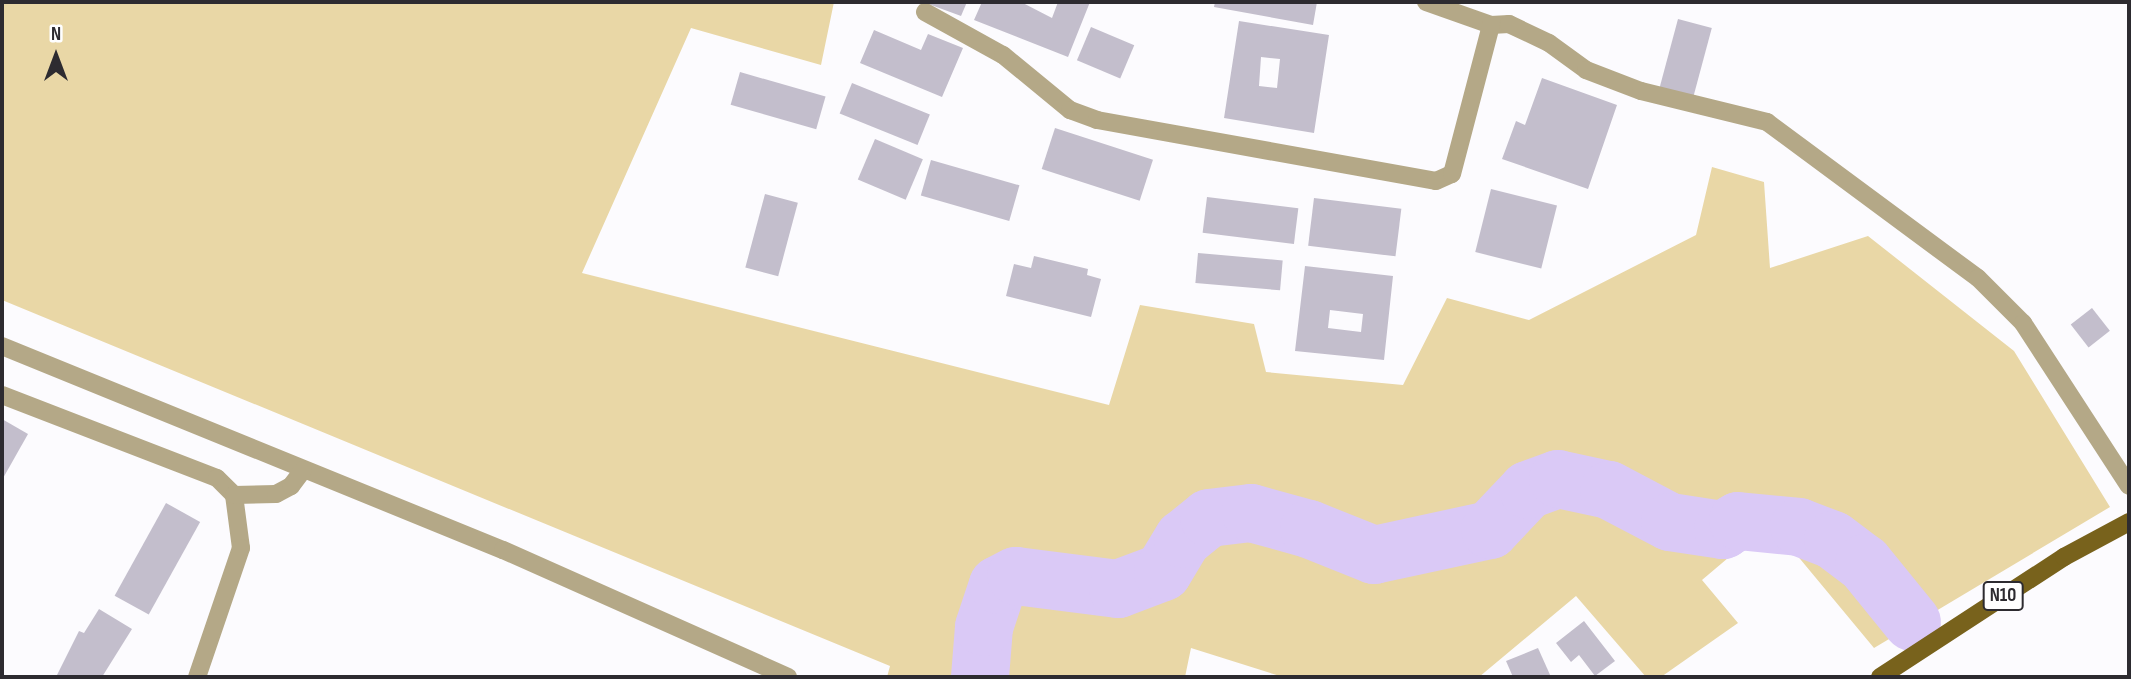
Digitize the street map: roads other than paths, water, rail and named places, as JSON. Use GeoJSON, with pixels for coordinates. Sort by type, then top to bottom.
{"type":"FeatureCollection","features":[{"type":"Feature","properties":{"kind":"main road","name":"N10"},"geometry":{"type":"LineString","coordinates":[[1880,677],[2064,557],[2129,523]]}},
{"type":"Feature","properties":{"kind":"street"},"geometry":{"type":"LineString","coordinates":[[1426,2],[1491,25],[1509,24],[1549,43],[1586,70],[1641,91],[1767,122],[1978,278],[2023,323],[2129,486]]}},
{"type":"Feature","properties":{"kind":"street"},"geometry":{"type":"LineString","coordinates":[[925,12],[1003,55],[1070,110],[1097,120],[1436,181],[1452,174],[1491,25]]}},
{"type":"Feature","properties":{"kind":"street"},"geometry":{"type":"LineString","coordinates":[[2,346],[503,550],[788,677]]}},
{"type":"Feature","properties":{"kind":"street"},"geometry":{"type":"LineString","coordinates":[[2,395],[217,478],[234,495],[241,548],[197,677]]}},
{"type":"Feature","properties":{"kind":"street"},"geometry":{"type":"LineString","coordinates":[[234,495],[276,494],[292,486],[303,470]]}},
{"type":"Feature","properties":{"kind":"waterway"},"geometry":{"type":"LineString","coordinates":[[980,677],[984,627],[998,585],[1016,576],[1118,589],[1163,572],[1183,539],[1209,518],[1251,513],[1309,529],[1374,555],[1490,530],[1528,490],[1558,479],[1609,490],[1670,522],[1723,530],[1738,521],[1799,527],[1833,540],[1864,563],[1912,622]]}}]}
